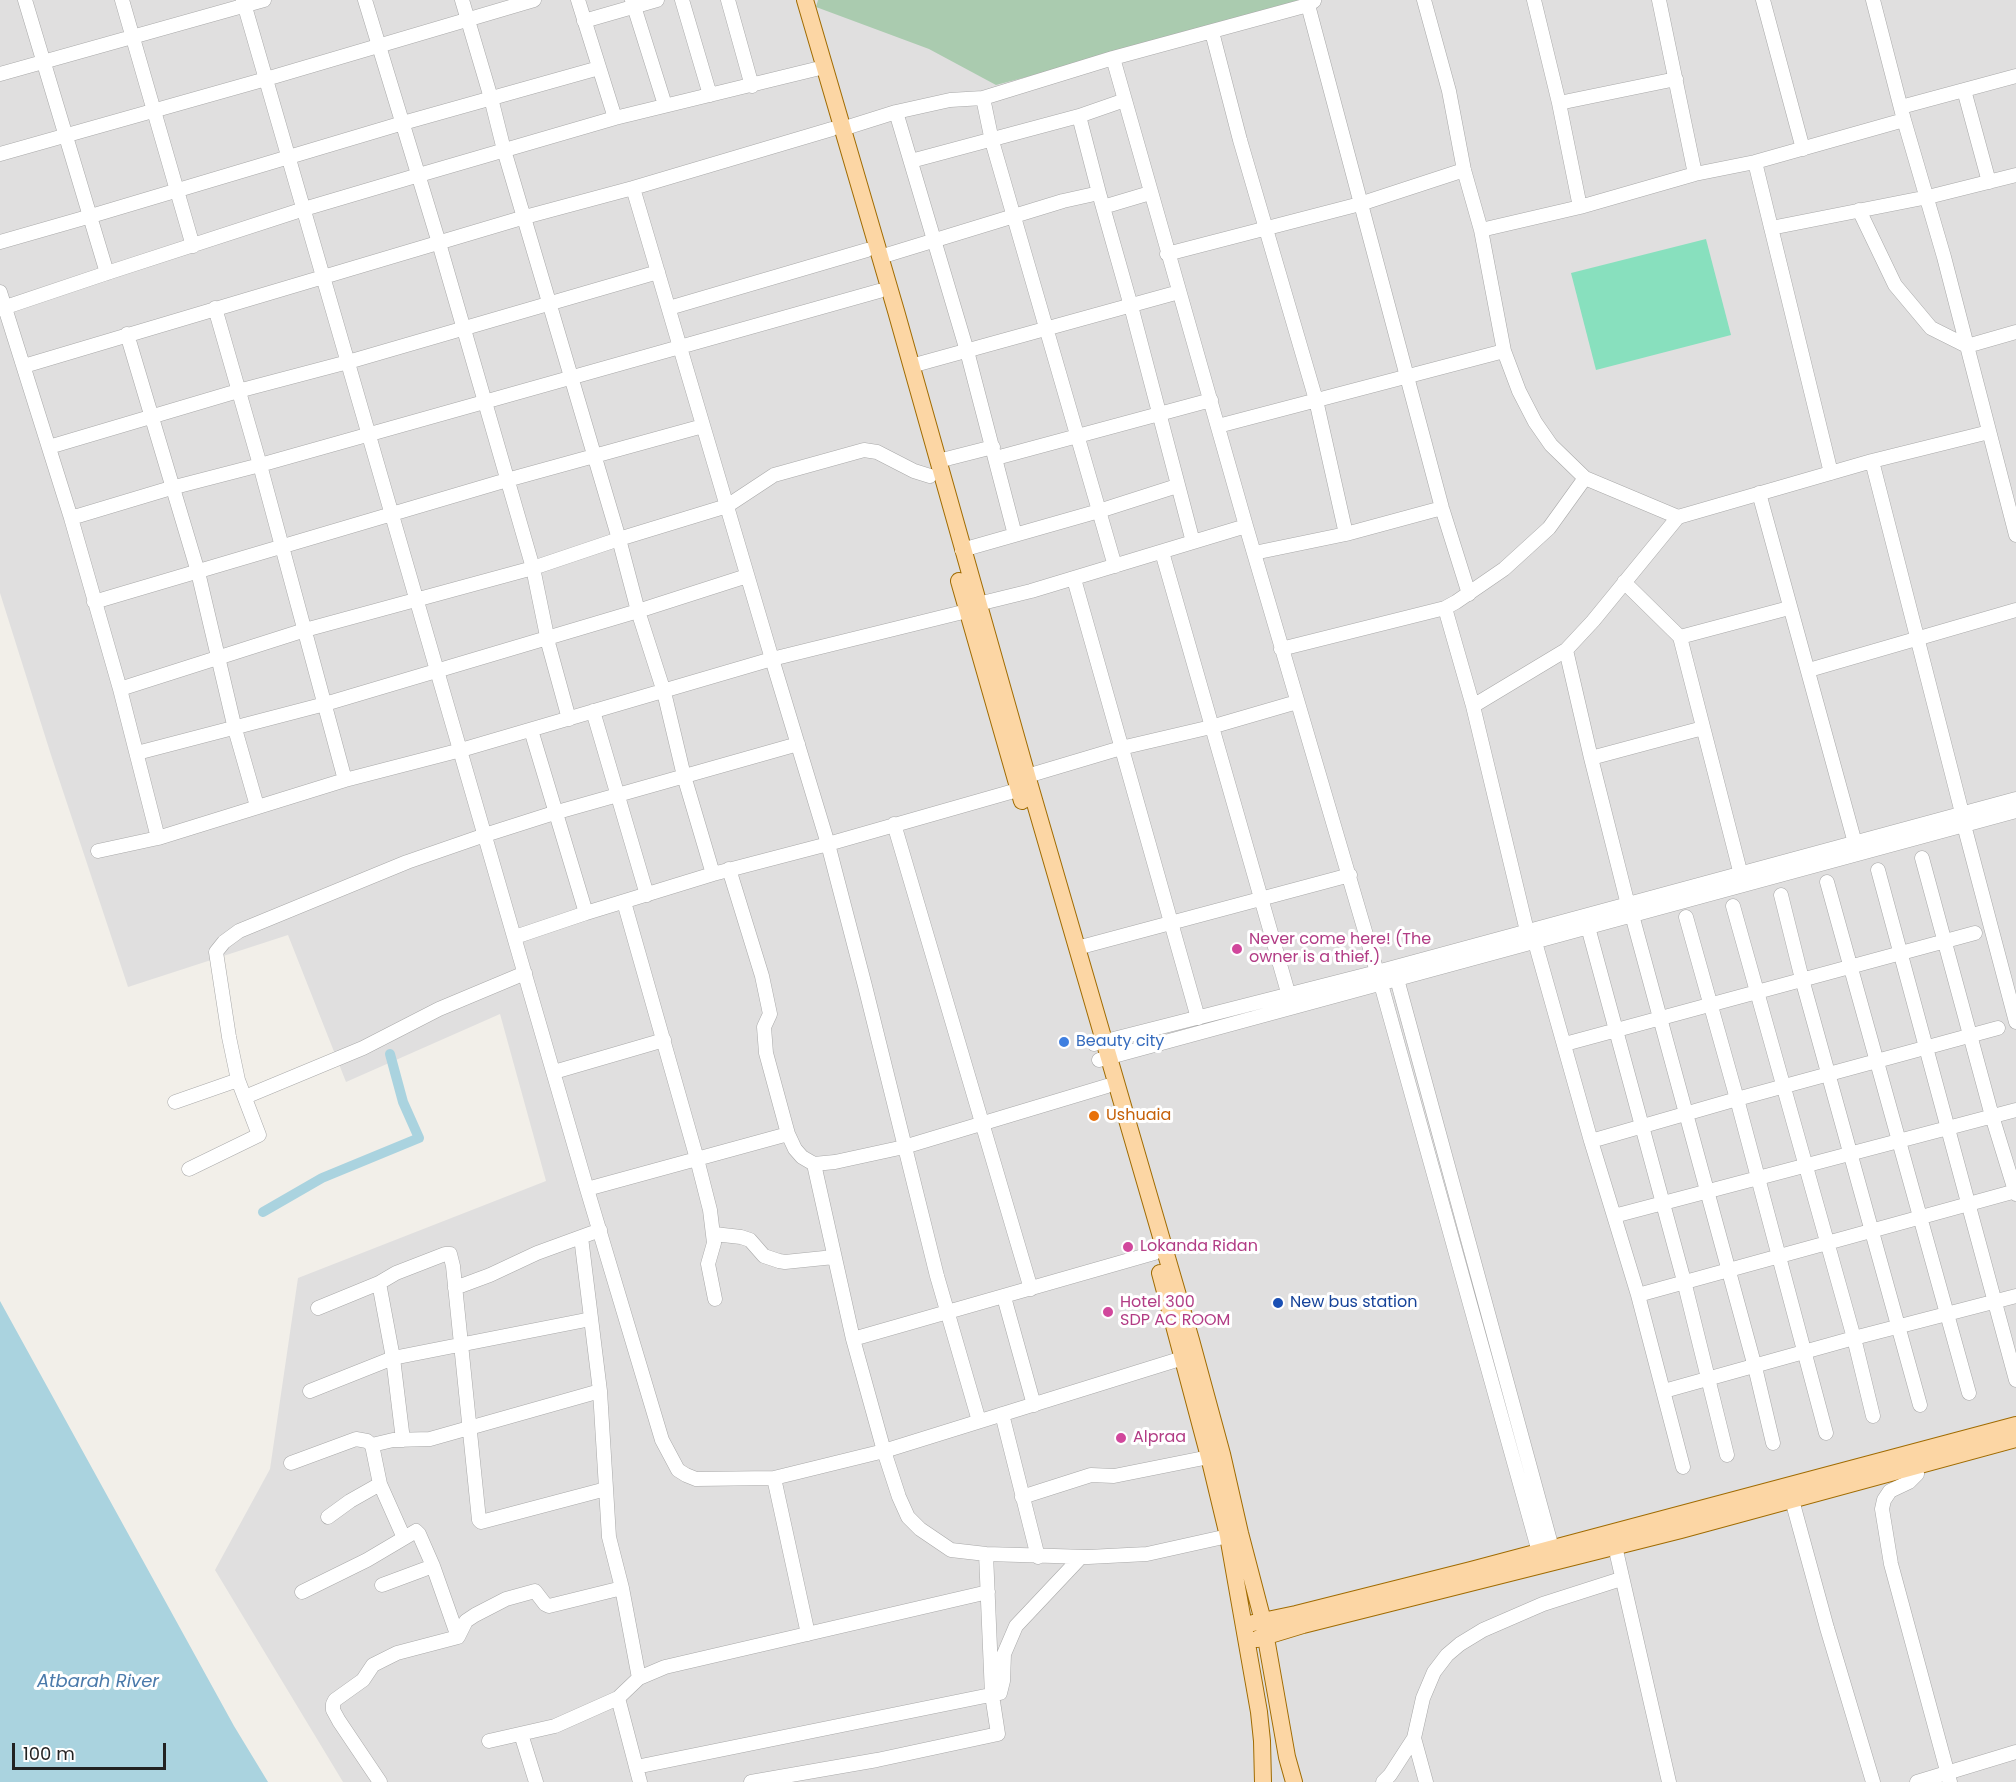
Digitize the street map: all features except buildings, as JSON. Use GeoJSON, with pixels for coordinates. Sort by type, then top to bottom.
{"type":"FeatureCollection","features":[{"type":"Feature","properties":{"kind":"main road"},"geometry":{"type":"LineString","coordinates":[[795,0],[837,129]]}},
{"type":"Feature","properties":{"kind":"main road"},"geometry":{"type":"LineString","coordinates":[[805,0],[837,129],[874,254],[911,366],[934,469],[962,550],[972,608]]}},
{"type":"Feature","properties":{"kind":"main road"},"geometry":{"type":"LineString","coordinates":[[874,254],[879,291],[934,469],[972,608],[1102,1050],[1194,1351],[1258,1601],[1287,1757],[1294,1782]]}},
{"type":"Feature","properties":{"kind":"main road"},"geometry":{"type":"LineString","coordinates":[[1025,784],[1077,948],[1102,1050],[1107,1086],[1183,1358],[1228,1536],[1259,1712],[1263,1782]]}},
{"type":"Feature","properties":{"kind":"main road"},"geometry":{"type":"LineString","coordinates":[[1248,1641],[1264,1628],[1615,1546],[1792,1500],[2016,1425]]}},
{"type":"Feature","properties":{"kind":"main road"},"geometry":{"type":"LineString","coordinates":[[1269,1653],[1300,1619],[1546,1550],[1660,1521],[1913,1459],[2016,1439]]}},
{"type":"Feature","properties":{"kind":"main road"},"geometry":{"type":"LineString","coordinates":[[1258,1601],[1300,1619]]}},
{"type":"Feature","properties":{"kind":"main road"},"geometry":{"type":"LineString","coordinates":[[1245,1624],[1264,1628]]}},
{"type":"Feature","properties":{"kind":"street"},"geometry":{"type":"LineString","coordinates":[[25,0],[107,273]]}},
{"type":"Feature","properties":{"kind":"street"},"geometry":{"type":"LineString","coordinates":[[122,0],[193,246]]}},
{"type":"Feature","properties":{"kind":"street"},"geometry":{"type":"LineString","coordinates":[[0,74],[133,38],[244,3],[264,0]]}},
{"type":"Feature","properties":{"kind":"street"},"geometry":{"type":"LineString","coordinates":[[365,0],[377,45],[419,175],[533,568],[549,646],[569,719]]}},
{"type":"Feature","properties":{"kind":"street"},"geometry":{"type":"LineString","coordinates":[[462,0],[619,538],[638,611],[664,692],[684,776],[713,874]]}},
{"type":"Feature","properties":{"kind":"street"},"geometry":{"type":"LineString","coordinates":[[0,154],[534,0]]}},
{"type":"Feature","properties":{"kind":"street"},"geometry":{"type":"LineString","coordinates":[[578,0],[615,118]]}},
{"type":"Feature","properties":{"kind":"street"},"geometry":{"type":"LineString","coordinates":[[584,21],[633,4],[657,0]]}},
{"type":"Feature","properties":{"kind":"street"},"geometry":{"type":"LineString","coordinates":[[682,0],[710,95]]}},
{"type":"Feature","properties":{"kind":"street"},"geometry":{"type":"LineString","coordinates":[[728,0],[752,86]]}},
{"type":"Feature","properties":{"kind":"street"},"geometry":{"type":"LineString","coordinates":[[1424,0],[1449,92],[1464,170],[1481,230],[1504,351],[1519,391],[1535,422],[1551,445],[1585,478],[1678,517]]}},
{"type":"Feature","properties":{"kind":"street"},"geometry":{"type":"LineString","coordinates":[[1534,0],[1559,103],[1580,207]]}},
{"type":"Feature","properties":{"kind":"street"},"geometry":{"type":"LineString","coordinates":[[1659,0],[1695,174]]}},
{"type":"Feature","properties":{"kind":"street"},"geometry":{"type":"LineString","coordinates":[[1763,0],[1803,149]]}},
{"type":"Feature","properties":{"kind":"street"},"geometry":{"type":"LineString","coordinates":[[1873,0],[1902,113],[1928,197],[2016,535]]}},
{"type":"Feature","properties":{"kind":"street"},"geometry":{"type":"LineString","coordinates":[[24,366],[525,217],[896,112],[950,100],[983,98],[1113,58],[1312,2],[1360,204],[1442,508],[1469,594]]}},
{"type":"Feature","properties":{"kind":"street"},"geometry":{"type":"LineString","coordinates":[[244,3],[587,1189],[662,1440],[678,1470],[696,1479],[774,1478],[884,1451],[1183,1358]]}},
{"type":"Feature","properties":{"kind":"street"},"geometry":{"type":"LineString","coordinates":[[633,4],[665,105]]}},
{"type":"Feature","properties":{"kind":"street"},"geometry":{"type":"LineString","coordinates":[[1212,32],[1316,400],[1346,534]]}},
{"type":"Feature","properties":{"kind":"street"},"geometry":{"type":"LineString","coordinates":[[1113,58],[1281,649],[1350,875],[1431,1162],[1546,1550]]}},
{"type":"Feature","properties":{"kind":"street"},"geometry":{"type":"LineString","coordinates":[[0,242],[403,123],[599,68]]}},
{"type":"Feature","properties":{"kind":"street"},"geometry":{"type":"LineString","coordinates":[[2,309],[304,209],[419,175],[615,118],[816,69]]}},
{"type":"Feature","properties":{"kind":"street"},"geometry":{"type":"LineString","coordinates":[[1481,230],[1580,207],[1695,174],[1755,162],[1803,149],[1964,90],[2016,76]]}},
{"type":"Feature","properties":{"kind":"street"},"geometry":{"type":"LineString","coordinates":[[1559,103],[1676,79]]}},
{"type":"Feature","properties":{"kind":"street"},"geometry":{"type":"LineString","coordinates":[[1964,90],[1989,182]]}},
{"type":"Feature","properties":{"kind":"street"},"geometry":{"type":"LineString","coordinates":[[983,98],[992,141],[1115,566]]}},
{"type":"Feature","properties":{"kind":"street"},"geometry":{"type":"LineString","coordinates":[[911,161],[992,141],[1125,100]]}},
{"type":"Feature","properties":{"kind":"street"},"geometry":{"type":"LineString","coordinates":[[896,112],[967,351],[1015,535]]}},
{"type":"Feature","properties":{"kind":"street"},"geometry":{"type":"LineString","coordinates":[[1079,116],[1193,542]]}},
{"type":"Feature","properties":{"kind":"street"},"geometry":{"type":"LineString","coordinates":[[1755,162],[1831,473]]}},
{"type":"Feature","properties":{"kind":"street"},"geometry":{"type":"LineString","coordinates":[[1167,254],[1360,204],[1464,170]]}},
{"type":"Feature","properties":{"kind":"street"},"geometry":{"type":"LineString","coordinates":[[1771,228],[1928,197],[2016,175]]}},
{"type":"Feature","properties":{"kind":"street"},"geometry":{"type":"LineString","coordinates":[[633,188],[828,844],[866,986],[904,1147],[947,1313],[979,1421]]}},
{"type":"Feature","properties":{"kind":"street"},"geometry":{"type":"LineString","coordinates":[[669,308],[935,240],[1099,193]]}},
{"type":"Feature","properties":{"kind":"street"},"geometry":{"type":"LineString","coordinates":[[1103,207],[1150,193]]}},
{"type":"Feature","properties":{"kind":"street"},"geometry":{"type":"LineString","coordinates":[[1859,210],[1895,285],[1931,328],[1967,346],[2016,332]]}},
{"type":"Feature","properties":{"kind":"street"},"geometry":{"type":"LineString","coordinates":[[49,447],[658,272]]}},
{"type":"Feature","properties":{"kind":"street"},"geometry":{"type":"LineString","coordinates":[[71,519],[171,488],[369,435],[879,291]]}},
{"type":"Feature","properties":{"kind":"street"},"geometry":{"type":"LineString","coordinates":[[0,292],[2,309],[24,366],[71,519],[120,689],[158,838]]}},
{"type":"Feature","properties":{"kind":"street"},"geometry":{"type":"LineString","coordinates":[[911,366],[1179,292]]}},
{"type":"Feature","properties":{"kind":"street"},"geometry":{"type":"LineString","coordinates":[[215,308],[345,780]]}},
{"type":"Feature","properties":{"kind":"street"},"geometry":{"type":"LineString","coordinates":[[127,334],[171,488],[198,572],[235,729],[257,806]]}},
{"type":"Feature","properties":{"kind":"street"},"geometry":{"type":"LineString","coordinates":[[1218,426],[1504,351]]}},
{"type":"Feature","properties":{"kind":"street"},"geometry":{"type":"LineString","coordinates":[[120,689],[305,630],[533,568],[619,538],[727,506],[774,475],[864,450],[877,452],[914,471],[934,469],[994,452],[1078,435],[1210,400]]}},
{"type":"Feature","properties":{"kind":"street"},"geometry":{"type":"LineString","coordinates":[[94,602],[392,513],[703,426]]}},
{"type":"Feature","properties":{"kind":"street"},"geometry":{"type":"LineString","coordinates":[[1473,706],[1566,650],[1593,621],[1678,517],[1872,461],[1989,432]]}},
{"type":"Feature","properties":{"kind":"street"},"geometry":{"type":"LineString","coordinates":[[1872,461],[1963,819],[2013,1002],[2016,1022]]}},
{"type":"Feature","properties":{"kind":"street"},"geometry":{"type":"LineString","coordinates":[[1281,649],[1445,608],[1504,569],[1549,528],[1585,478]]}},
{"type":"Feature","properties":{"kind":"street"},"geometry":{"type":"LineString","coordinates":[[962,550],[1177,486]]}},
{"type":"Feature","properties":{"kind":"street"},"geometry":{"type":"LineString","coordinates":[[1759,493],[1855,843]]}},
{"type":"Feature","properties":{"kind":"street"},"geometry":{"type":"LineString","coordinates":[[1254,553],[1346,534],[1442,508]]}},
{"type":"Feature","properties":{"kind":"street"},"geometry":{"type":"LineString","coordinates":[[98,852],[158,838],[345,780],[461,750],[772,659],[972,608],[1246,526]]}},
{"type":"Feature","properties":{"kind":"street"},"geometry":{"type":"LineString","coordinates":[[1162,552],[1291,1001]]}},
{"type":"Feature","properties":{"kind":"street"},"geometry":{"type":"LineString","coordinates":[[137,753],[325,704],[638,611],[747,576]]}},
{"type":"Feature","properties":{"kind":"street"},"geometry":{"type":"LineString","coordinates":[[1074,579],[1198,1018]]}},
{"type":"Feature","properties":{"kind":"street"},"geometry":{"type":"LineString","coordinates":[[1624,582],[1680,638],[1741,875]]}},
{"type":"Feature","properties":{"kind":"street"},"geometry":{"type":"LineString","coordinates":[[1445,608],[1473,706],[1531,936],[1638,1295],[1683,1467]]}},
{"type":"Feature","properties":{"kind":"street"},"geometry":{"type":"LineString","coordinates":[[1680,638],[1789,608]]}},
{"type":"Feature","properties":{"kind":"street"},"geometry":{"type":"LineString","coordinates":[[1809,670],[2016,610]]}},
{"type":"Feature","properties":{"kind":"street"},"geometry":{"type":"LineString","coordinates":[[1566,650],[1630,910],[1755,1367],[1773,1443]]}},
{"type":"Feature","properties":{"kind":"street"},"geometry":{"type":"LineString","coordinates":[[515,937],[729,869],[828,844],[1025,784],[1120,748],[1211,728],[1298,702]]}},
{"type":"Feature","properties":{"kind":"street"},"geometry":{"type":"LineString","coordinates":[[593,711],[647,895]]}},
{"type":"Feature","properties":{"kind":"street"},"geometry":{"type":"LineString","coordinates":[[1591,758],[1703,728]]}},
{"type":"Feature","properties":{"kind":"street"},"geometry":{"type":"LineString","coordinates":[[531,730],[554,813],[586,913]]}},
{"type":"Feature","properties":{"kind":"street"},"geometry":{"type":"LineString","coordinates":[[189,1169],[258,1136],[258,1130],[238,1080],[216,952],[224,942],[239,931],[407,862],[485,835],[554,813],[798,744]]}},
{"type":"Feature","properties":{"kind":"street"},"geometry":{"type":"LineString","coordinates":[[1102,1050],[1797,865],[1963,819],[2016,799]]}},
{"type":"Feature","properties":{"kind":"street"},"geometry":{"type":"LineString","coordinates":[[1379,978],[1396,979],[1531,936],[1588,927],[1630,910],[1741,875],[1797,865],[1855,843],[1963,819],[2016,811]]}},
{"type":"Feature","properties":{"kind":"street"},"geometry":{"type":"LineString","coordinates":[[894,824],[1030,1290]]}},
{"type":"Feature","properties":{"kind":"street"},"geometry":{"type":"LineString","coordinates":[[1638,1295],[2016,1192],[1992,1116],[1922,858]]}},
{"type":"Feature","properties":{"kind":"street"},"geometry":{"type":"LineString","coordinates":[[729,869],[762,976],[770,1014],[764,1027],[764,1046],[788,1134],[799,1155],[814,1164],[835,1162],[904,1147],[1107,1086]]}},
{"type":"Feature","properties":{"kind":"street"},"geometry":{"type":"LineString","coordinates":[[1878,870],[2016,1380]]}},
{"type":"Feature","properties":{"kind":"street"},"geometry":{"type":"LineString","coordinates":[[1077,948],[1350,875]]}},
{"type":"Feature","properties":{"kind":"street"},"geometry":{"type":"LineString","coordinates":[[1827,882],[1969,1393]]}},
{"type":"Feature","properties":{"kind":"street"},"geometry":{"type":"LineString","coordinates":[[1781,896],[1920,1405]]}},
{"type":"Feature","properties":{"kind":"street"},"geometry":{"type":"LineString","coordinates":[[624,902],[710,1210],[714,1243],[708,1264],[715,1299]]}},
{"type":"Feature","properties":{"kind":"street"},"geometry":{"type":"LineString","coordinates":[[1733,906],[1874,1416]]}},
{"type":"Feature","properties":{"kind":"street"},"geometry":{"type":"LineString","coordinates":[[1686,917],[1826,1433]]}},
{"type":"Feature","properties":{"kind":"street"},"geometry":{"type":"LineString","coordinates":[[1588,927],[1664,1204],[1727,1455]]}},
{"type":"Feature","properties":{"kind":"street"},"geometry":{"type":"LineString","coordinates":[[1565,1044],[1974,933]]}},
{"type":"Feature","properties":{"kind":"street"},"geometry":{"type":"LineString","coordinates":[[245,1097],[363,1048],[439,1009],[525,973]]}},
{"type":"Feature","properties":{"kind":"street"},"geometry":{"type":"LineString","coordinates":[[1396,979],[1446,1158],[1546,1550]]}},
{"type":"Feature","properties":{"kind":"street"},"geometry":{"type":"LineString","coordinates":[[1102,1050],[1198,1018],[1291,1001]]}},
{"type":"Feature","properties":{"kind":"street"},"geometry":{"type":"LineString","coordinates":[[1591,1141],[1998,1028]]}},
{"type":"Feature","properties":{"kind":"street"},"geometry":{"type":"LineString","coordinates":[[554,1072],[664,1040]]}},
{"type":"Feature","properties":{"kind":"street"},"geometry":{"type":"LineString","coordinates":[[175,1102],[238,1080]]}},
{"type":"Feature","properties":{"kind":"street"},"geometry":{"type":"LineString","coordinates":[[1614,1216],[2016,1110]]}},
{"type":"Feature","properties":{"kind":"street"},"geometry":{"type":"LineString","coordinates":[[587,1189],[788,1134]]}},
{"type":"Feature","properties":{"kind":"street"},"geometry":{"type":"LineString","coordinates":[[1431,1162],[1446,1158]]}},
{"type":"Feature","properties":{"kind":"street"},"geometry":{"type":"LineString","coordinates":[[814,1164],[853,1340],[884,1451],[908,1517],[920,1529],[951,1550],[1038,1557],[1147,1554],[1228,1536]]}},
{"type":"Feature","properties":{"kind":"street"},"geometry":{"type":"LineString","coordinates":[[455,1288],[537,1253],[600,1230]]}},
{"type":"Feature","properties":{"kind":"street"},"geometry":{"type":"LineString","coordinates":[[714,1234],[750,1240],[768,1259],[785,1262],[834,1257]]}},
{"type":"Feature","properties":{"kind":"street"},"geometry":{"type":"LineString","coordinates":[[581,1237],[600,1391],[609,1537],[622,1588],[639,1678]]}},
{"type":"Feature","properties":{"kind":"street"},"geometry":{"type":"LineString","coordinates":[[318,1308],[447,1253],[452,1261],[462,1344],[477,1516],[481,1522],[606,1489]]}},
{"type":"Feature","properties":{"kind":"street"},"geometry":{"type":"LineString","coordinates":[[853,1340],[1154,1253]]}},
{"type":"Feature","properties":{"kind":"street"},"geometry":{"type":"LineString","coordinates":[[379,1282],[393,1358],[403,1440]]}},
{"type":"Feature","properties":{"kind":"street"},"geometry":{"type":"LineString","coordinates":[[1664,1391],[2016,1296]]}},
{"type":"Feature","properties":{"kind":"street"},"geometry":{"type":"LineString","coordinates":[[1004,1297],[1034,1405]]}},
{"type":"Feature","properties":{"kind":"street"},"geometry":{"type":"LineString","coordinates":[[310,1391],[393,1358],[591,1318]]}},
{"type":"Feature","properties":{"kind":"street"},"geometry":{"type":"LineString","coordinates":[[372,1445],[430,1439],[600,1391]]}},
{"type":"Feature","properties":{"kind":"street"},"geometry":{"type":"LineString","coordinates":[[1002,1414],[1038,1557]]}},
{"type":"Feature","properties":{"kind":"street"},"geometry":{"type":"LineString","coordinates":[[291,1463],[356,1439],[364,1439],[372,1445],[380,1484],[404,1538]]}},
{"type":"Feature","properties":{"kind":"street"},"geometry":{"type":"LineString","coordinates":[[1022,1497],[1091,1474],[1114,1476],[1209,1457]]}},
{"type":"Feature","properties":{"kind":"street"},"geometry":{"type":"LineString","coordinates":[[1913,1459],[1917,1474],[1915,1478],[1890,1491],[1881,1509],[1891,1564],[1949,1777]]}},
{"type":"Feature","properties":{"kind":"street"},"geometry":{"type":"LineString","coordinates":[[774,1478],[808,1635]]}},
{"type":"Feature","properties":{"kind":"street"},"geometry":{"type":"LineString","coordinates":[[328,1517],[380,1484]]}},
{"type":"Feature","properties":{"kind":"street"},"geometry":{"type":"LineString","coordinates":[[1792,1500],[1873,1782]]}},
{"type":"Feature","properties":{"kind":"street"},"geometry":{"type":"LineString","coordinates":[[302,1592],[367,1560],[418,1531],[458,1637]]}},
{"type":"Feature","properties":{"kind":"street"},"geometry":{"type":"LineString","coordinates":[[1615,1546],[1669,1782]]}},
{"type":"Feature","properties":{"kind":"street"},"geometry":{"type":"LineString","coordinates":[[751,1782],[877,1760],[998,1734],[992,1695],[986,1554]]}},
{"type":"Feature","properties":{"kind":"street"},"geometry":{"type":"LineString","coordinates":[[636,1767],[1000,1693],[1004,1654],[1016,1626],[1081,1557]]}},
{"type":"Feature","properties":{"kind":"street"},"geometry":{"type":"LineString","coordinates":[[382,1586],[433,1566]]}},
{"type":"Feature","properties":{"kind":"street"},"geometry":{"type":"LineString","coordinates":[[1383,1782],[1414,1738],[1423,1698],[1434,1672],[1447,1655],[1483,1630],[1543,1604],[1622,1579]]}},
{"type":"Feature","properties":{"kind":"street"},"geometry":{"type":"LineString","coordinates":[[380,1782],[335,1715],[333,1704],[335,1700],[363,1680],[379,1661],[397,1653],[458,1637],[466,1621],[506,1599],[535,1591],[549,1606],[622,1588]]}},
{"type":"Feature","properties":{"kind":"street"},"geometry":{"type":"LineString","coordinates":[[489,1741],[555,1726],[618,1698],[639,1678],[665,1667],[988,1592]]}},
{"type":"Feature","properties":{"kind":"street"},"geometry":{"type":"LineString","coordinates":[[618,1698],[640,1782]]}},
{"type":"Feature","properties":{"kind":"street"},"geometry":{"type":"LineString","coordinates":[[520,1734],[533,1781]]}},
{"type":"Feature","properties":{"kind":"street"},"geometry":{"type":"LineString","coordinates":[[1414,1738],[1426,1782]]}},
{"type":"Feature","properties":{"kind":"street"},"geometry":{"type":"LineString","coordinates":[[1917,1782],[1949,1777],[2016,1752]]}},
{"type":"Feature","properties":{"kind":"shaded area"},"geometry":{"type":"Polygon","coordinates":[[[0,0],[2016,0],[2016,1782],[343,1782],[215,1570],[270,1469],[298,1278],[546,1181],[500,1014],[346,1082],[288,935],[128,987],[0,593],[0,0]]]}},
{"type":"Feature","properties":{"kind":"green space"},"geometry":{"type":"Polygon","coordinates":[[[818,0],[1308,0],[996,85],[929,49],[816,7],[818,0]]]}},
{"type":"Feature","properties":{"kind":"green space"},"geometry":{"type":"Polygon","coordinates":[[[1706,239],[1731,335],[1596,370],[1571,273],[1706,239]]]}},
{"type":"Feature","properties":{"kind":"water","name":"Atbarah River"},"geometry":{"type":"Polygon","coordinates":[[[0,1301],[234,1726],[268,1782],[0,1782],[0,1301]]]}},
{"type":"Feature","properties":{"kind":"waterway"},"geometry":{"type":"LineString","coordinates":[[263,1212],[322,1178],[419,1138],[403,1102],[390,1054]]}},
{"type":"Feature","properties":{"kind":"place","name":"Never come here! (The owner is a thief.)"},"geometry":{"type":"Point","coordinates":[1237,949]}},
{"type":"Feature","properties":{"kind":"place","name":"Beauty city"},"geometry":{"type":"Point","coordinates":[1064,1042]}},
{"type":"Feature","properties":{"kind":"place","name":"Ushuaia"},"geometry":{"type":"Point","coordinates":[1094,1116]}},
{"type":"Feature","properties":{"kind":"place","name":"Lokanda Ridan"},"geometry":{"type":"Point","coordinates":[1128,1247]}},
{"type":"Feature","properties":{"kind":"place","name":"New bus station"},"geometry":{"type":"Point","coordinates":[1278,1303]}},
{"type":"Feature","properties":{"kind":"place","name":"Hotel 300 SDP AC ROOM"},"geometry":{"type":"Point","coordinates":[1108,1312]}},
{"type":"Feature","properties":{"kind":"place","name":"Alpraa"},"geometry":{"type":"Point","coordinates":[1121,1438]}}]}
